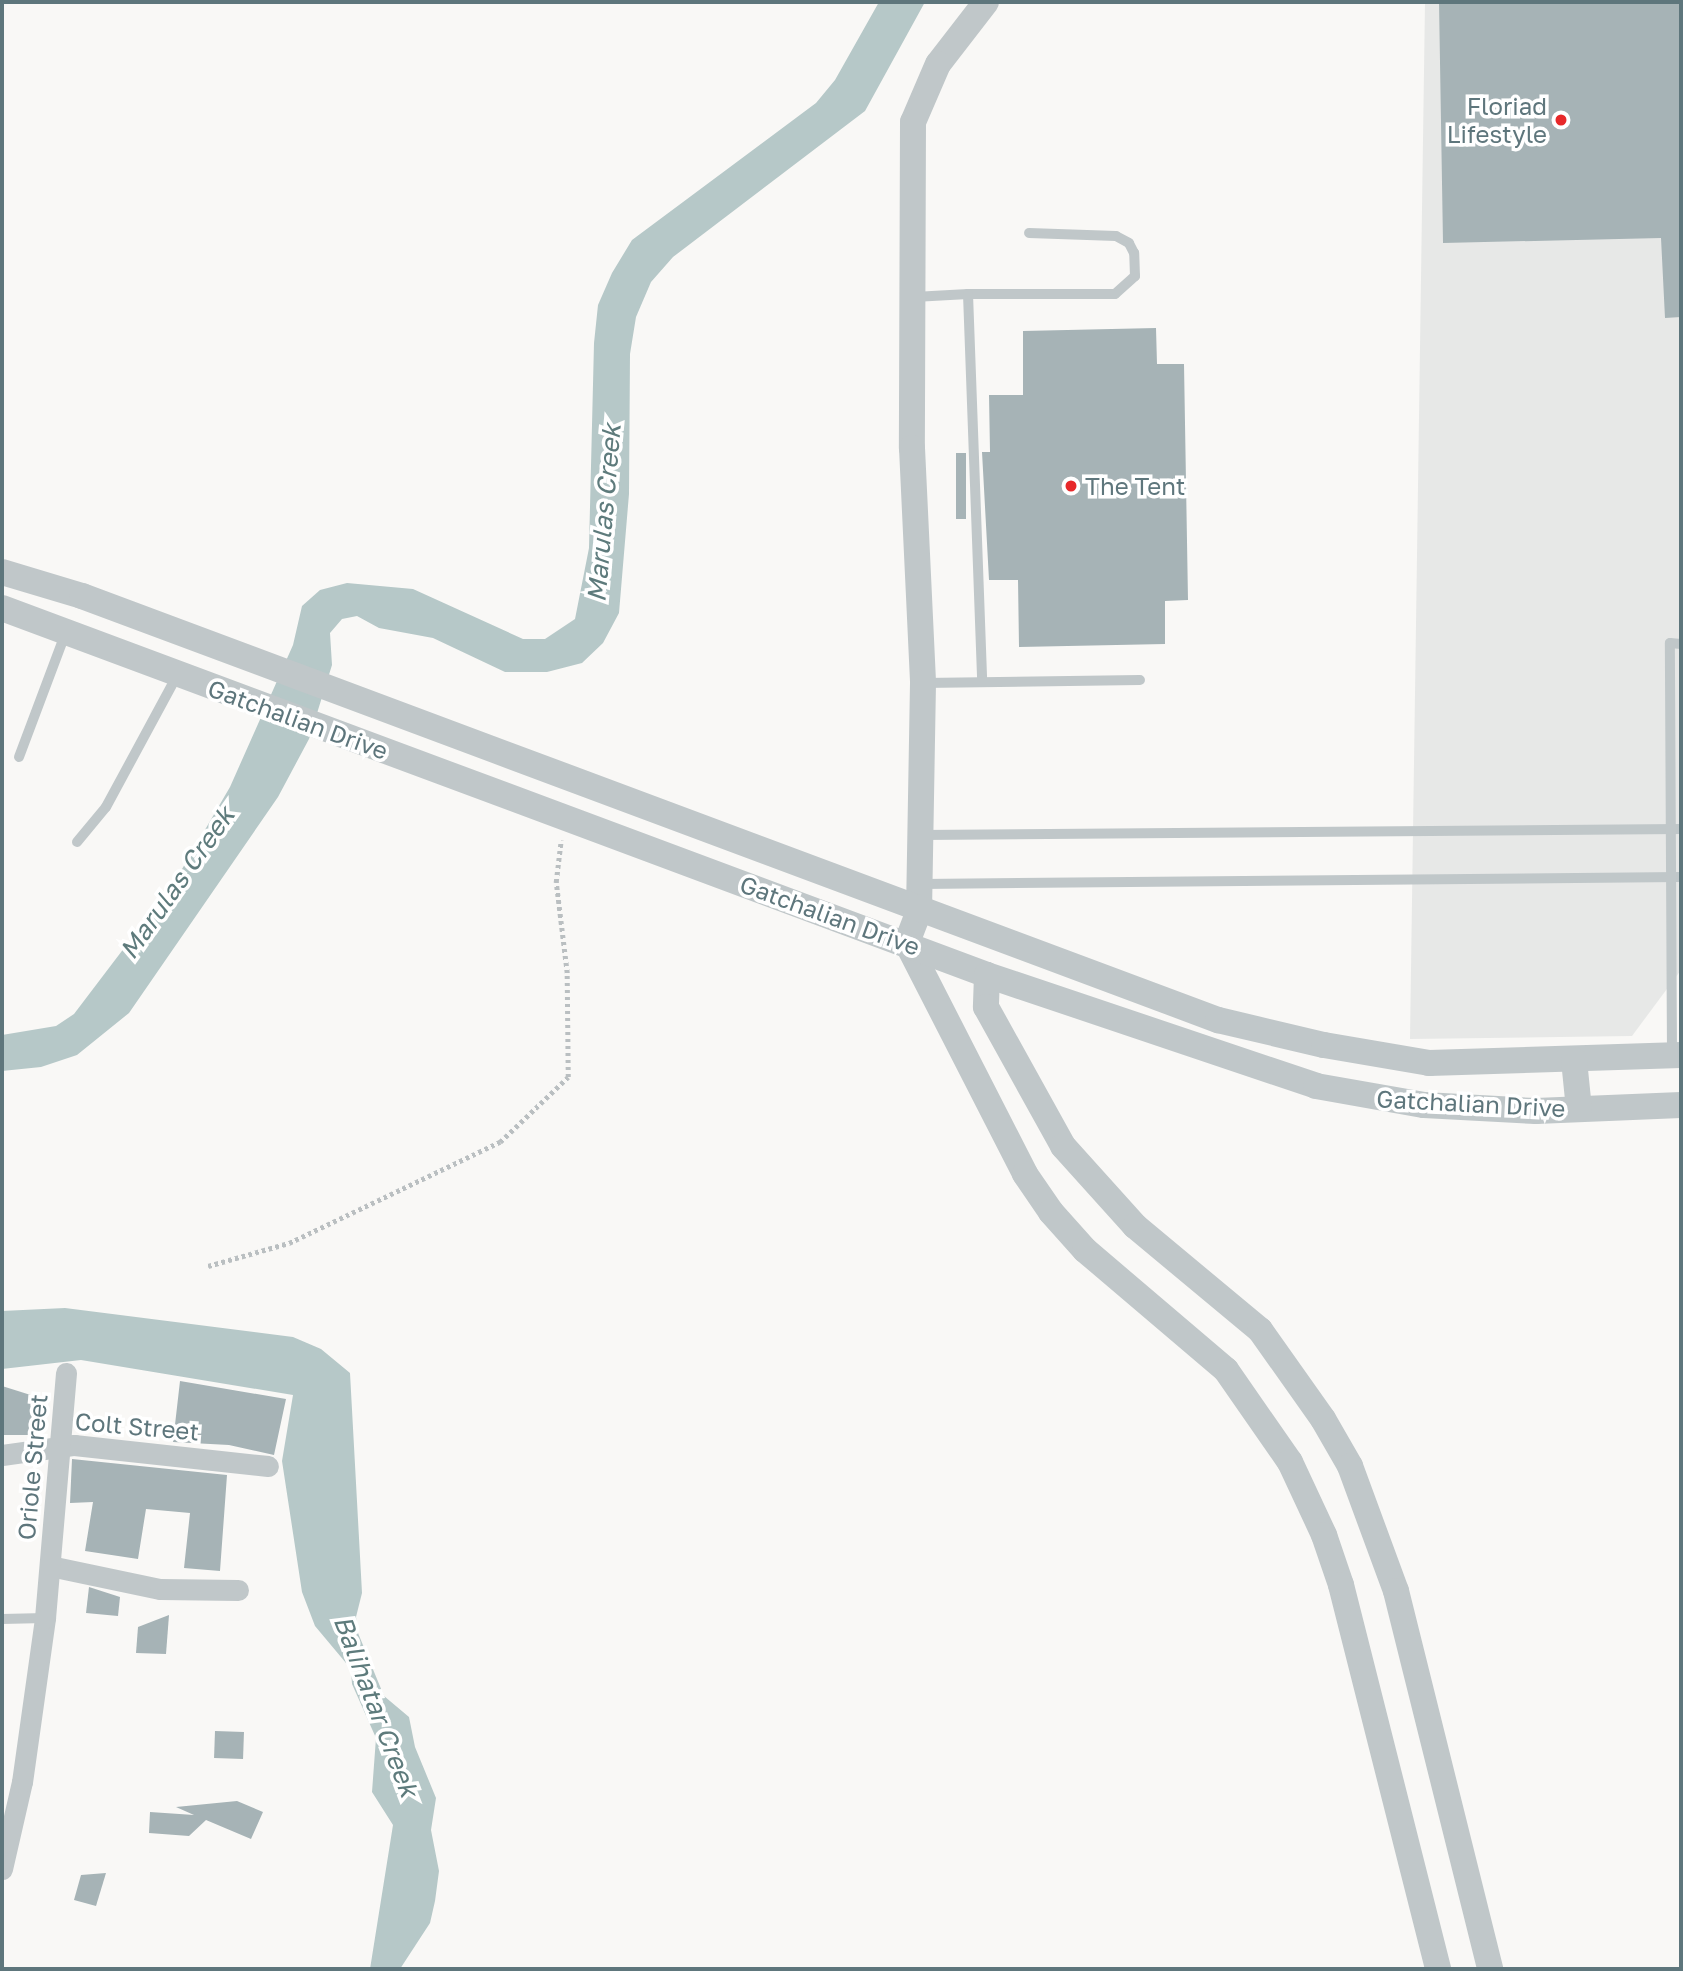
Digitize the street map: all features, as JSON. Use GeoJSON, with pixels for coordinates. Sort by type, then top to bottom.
{"type":"FeatureCollection","features":[{"type":"Feature","properties":{"kind":"street"},"geometry":{"type":"LineString","coordinates":[[986,2],[938,64],[913,122],[912,448],[923,683],[919,911],[907,943],[1025,1174],[1051,1212],[1093,1256],[1226,1370],[1290,1462],[1324,1535],[1341,1585],[1438,1969]]}},
{"type":"Feature","properties":{"kind":"street","name":"Gatchalian Drive"},"geometry":{"type":"LineString","coordinates":[[2,572],[251,658],[919,911],[1218,1020],[1324,1045],[1429,1063],[1676,1055]]}},
{"type":"Feature","properties":{"kind":"street","name":"Gatchalian Drive"},"geometry":{"type":"LineString","coordinates":[[2,608],[987,975],[1315,1086],[1424,1105],[1579,1109],[1681,1105]]}},
{"type":"Feature","properties":{"kind":"street"},"geometry":{"type":"LineString","coordinates":[[987,975],[986,1007],[1063,1146],[1135,1226],[1260,1330],[1323,1419],[1350,1466],[1396,1591],[1490,1969]]}},
{"type":"Feature","properties":{"kind":"street"},"geometry":{"type":"LineString","coordinates":[[1574,1060],[1579,1109]]}},
{"type":"Feature","properties":{"kind":"street","name":"Oriole Street"},"geometry":{"type":"LineString","coordinates":[[2,1869],[22,1782],[45,1618],[57,1446],[66,1373]]}},
{"type":"Feature","properties":{"kind":"street","name":"Colt Street"},"geometry":{"type":"LineString","coordinates":[[2,1455],[57,1446],[268,1466]]}},
{"type":"Feature","properties":{"kind":"street","name":"Oriole Street"},"geometry":{"type":"LineString","coordinates":[[50,1566],[160,1589],[239,1590]]}},
{"type":"Feature","properties":{"kind":"lane"},"geometry":{"type":"LineString","coordinates":[[913,297],[968,294],[1115,294],[1135,276],[1134,253],[1129,243],[1116,236],[1029,233]]}},
{"type":"Feature","properties":{"kind":"lane"},"geometry":{"type":"LineString","coordinates":[[968,294],[982,682]]}},
{"type":"Feature","properties":{"kind":"lane"},"geometry":{"type":"LineString","coordinates":[[19,757],[67,631]]}},
{"type":"Feature","properties":{"kind":"lane"},"geometry":{"type":"LineString","coordinates":[[1676,1055],[1676,829],[1670,643],[1681,644]]}},
{"type":"Feature","properties":{"kind":"lane"},"geometry":{"type":"LineString","coordinates":[[77,842],[106,807],[178,674]]}},
{"type":"Feature","properties":{"kind":"lane"},"geometry":{"type":"LineString","coordinates":[[923,683],[1140,680]]}},
{"type":"Feature","properties":{"kind":"lane"},"geometry":{"type":"LineString","coordinates":[[920,835],[1676,829]]}},
{"type":"Feature","properties":{"kind":"lane"},"geometry":{"type":"LineString","coordinates":[[920,884],[1676,877]]}},
{"type":"Feature","properties":{"kind":"lane"},"geometry":{"type":"LineString","coordinates":[[2,1619],[45,1618]]}},
{"type":"Feature","properties":{"kind":"path"},"geometry":{"type":"LineString","coordinates":[[208,1266],[289,1243],[500,1142],[568,1076],[567,973],[556,882],[563,817]]}},
{"type":"Feature","properties":{"kind":"shaded area","name":"Floriad Lifestyle"},"geometry":{"type":"Polygon","coordinates":[[[1425,2],[1681,2],[1681,970],[1632,1036],[1410,1039],[1425,2]]]}},
{"type":"Feature","properties":{"kind":"water","name":"Marulas Creek"},"geometry":{"type":"Polygon","coordinates":[[[879,2],[925,2],[865,111],[673,257],[651,282],[636,317],[630,354],[629,494],[619,613],[603,643],[582,663],[547,672],[505,672],[433,638],[379,628],[357,616],[342,619],[330,633],[332,665],[309,739],[278,797],[129,1013],[77,1055],[41,1067],[2,1071],[2,1035],[56,1026],[74,1014],[175,881],[230,787],[293,645],[302,606],[320,590],[347,583],[413,589],[523,639],[545,639],[575,619],[589,548],[594,343],[598,305],[612,273],[632,240],[816,103],[835,80],[879,2]]]}},
{"type":"Feature","properties":{"kind":"water","name":"Balihatar Creek"},"geometry":{"type":"Polygon","coordinates":[[[65,1308],[293,1337],[321,1349],[350,1373],[362,1593],[356,1617],[358,1633],[384,1696],[409,1717],[415,1747],[436,1798],[431,1830],[439,1871],[435,1901],[430,1923],[400,1969],[370,1969],[393,1825],[372,1792],[376,1738],[352,1684],[351,1669],[315,1626],[302,1592],[282,1461],[293,1395],[81,1360],[2,1369],[2,1311],[65,1308]]]}},
{"type":"Feature","properties":{"kind":"building","name":"Floriad Lifestyle"},"geometry":{"type":"Polygon","coordinates":[[[1439,2],[1681,2],[1681,317],[1665,318],[1661,238],[1443,243],[1439,2]]]}},
{"type":"Feature","properties":{"kind":"building","name":"The Tent"},"geometry":{"type":"Polygon","coordinates":[[[1156,328],[1157,364],[1184,364],[1188,600],[1165,601],[1165,644],[1019,647],[1018,580],[989,580],[982,452],[990,452],[989,395],[1023,395],[1023,331],[1156,328]]]}},
{"type":"Feature","properties":{"kind":"building"},"geometry":{"type":"Polygon","coordinates":[[[956,453],[966,453],[966,519],[956,519],[956,453]]]}},
{"type":"Feature","properties":{"kind":"building"},"geometry":{"type":"Polygon","coordinates":[[[180,1381],[286,1399],[274,1455],[229,1445],[173,1442],[180,1381]]]}},
{"type":"Feature","properties":{"kind":"building"},"geometry":{"type":"Polygon","coordinates":[[[2,1386],[37,1397],[37,1435],[2,1435],[2,1386]]]}},
{"type":"Feature","properties":{"kind":"building"},"geometry":{"type":"Polygon","coordinates":[[[72,1459],[227,1475],[220,1571],[184,1568],[190,1513],[146,1509],[138,1559],[85,1551],[93,1502],[70,1503],[72,1459]]]}},
{"type":"Feature","properties":{"kind":"building"},"geometry":{"type":"Polygon","coordinates":[[[89,1587],[120,1597],[118,1616],[86,1613],[89,1587]]]}},
{"type":"Feature","properties":{"kind":"building"},"geometry":{"type":"Polygon","coordinates":[[[169,1615],[166,1654],[136,1653],[138,1627],[169,1615]]]}},
{"type":"Feature","properties":{"kind":"building"},"geometry":{"type":"Polygon","coordinates":[[[215,1731],[244,1732],[243,1759],[214,1758],[215,1731]]]}},
{"type":"Feature","properties":{"kind":"building"},"geometry":{"type":"Polygon","coordinates":[[[237,1801],[263,1812],[251,1839],[206,1820],[189,1836],[149,1833],[150,1812],[194,1815],[176,1807],[237,1801]]]}},
{"type":"Feature","properties":{"kind":"building"},"geometry":{"type":"Polygon","coordinates":[[[106,1873],[96,1906],[74,1900],[81,1875],[106,1873]]]}},
{"type":"Feature","properties":{"kind":"place","name":"Floriad Lifestyle"},"geometry":{"type":"Point","coordinates":[1561,120]}},
{"type":"Feature","properties":{"kind":"place","name":"The Tent"},"geometry":{"type":"Point","coordinates":[1071,486]}}]}
